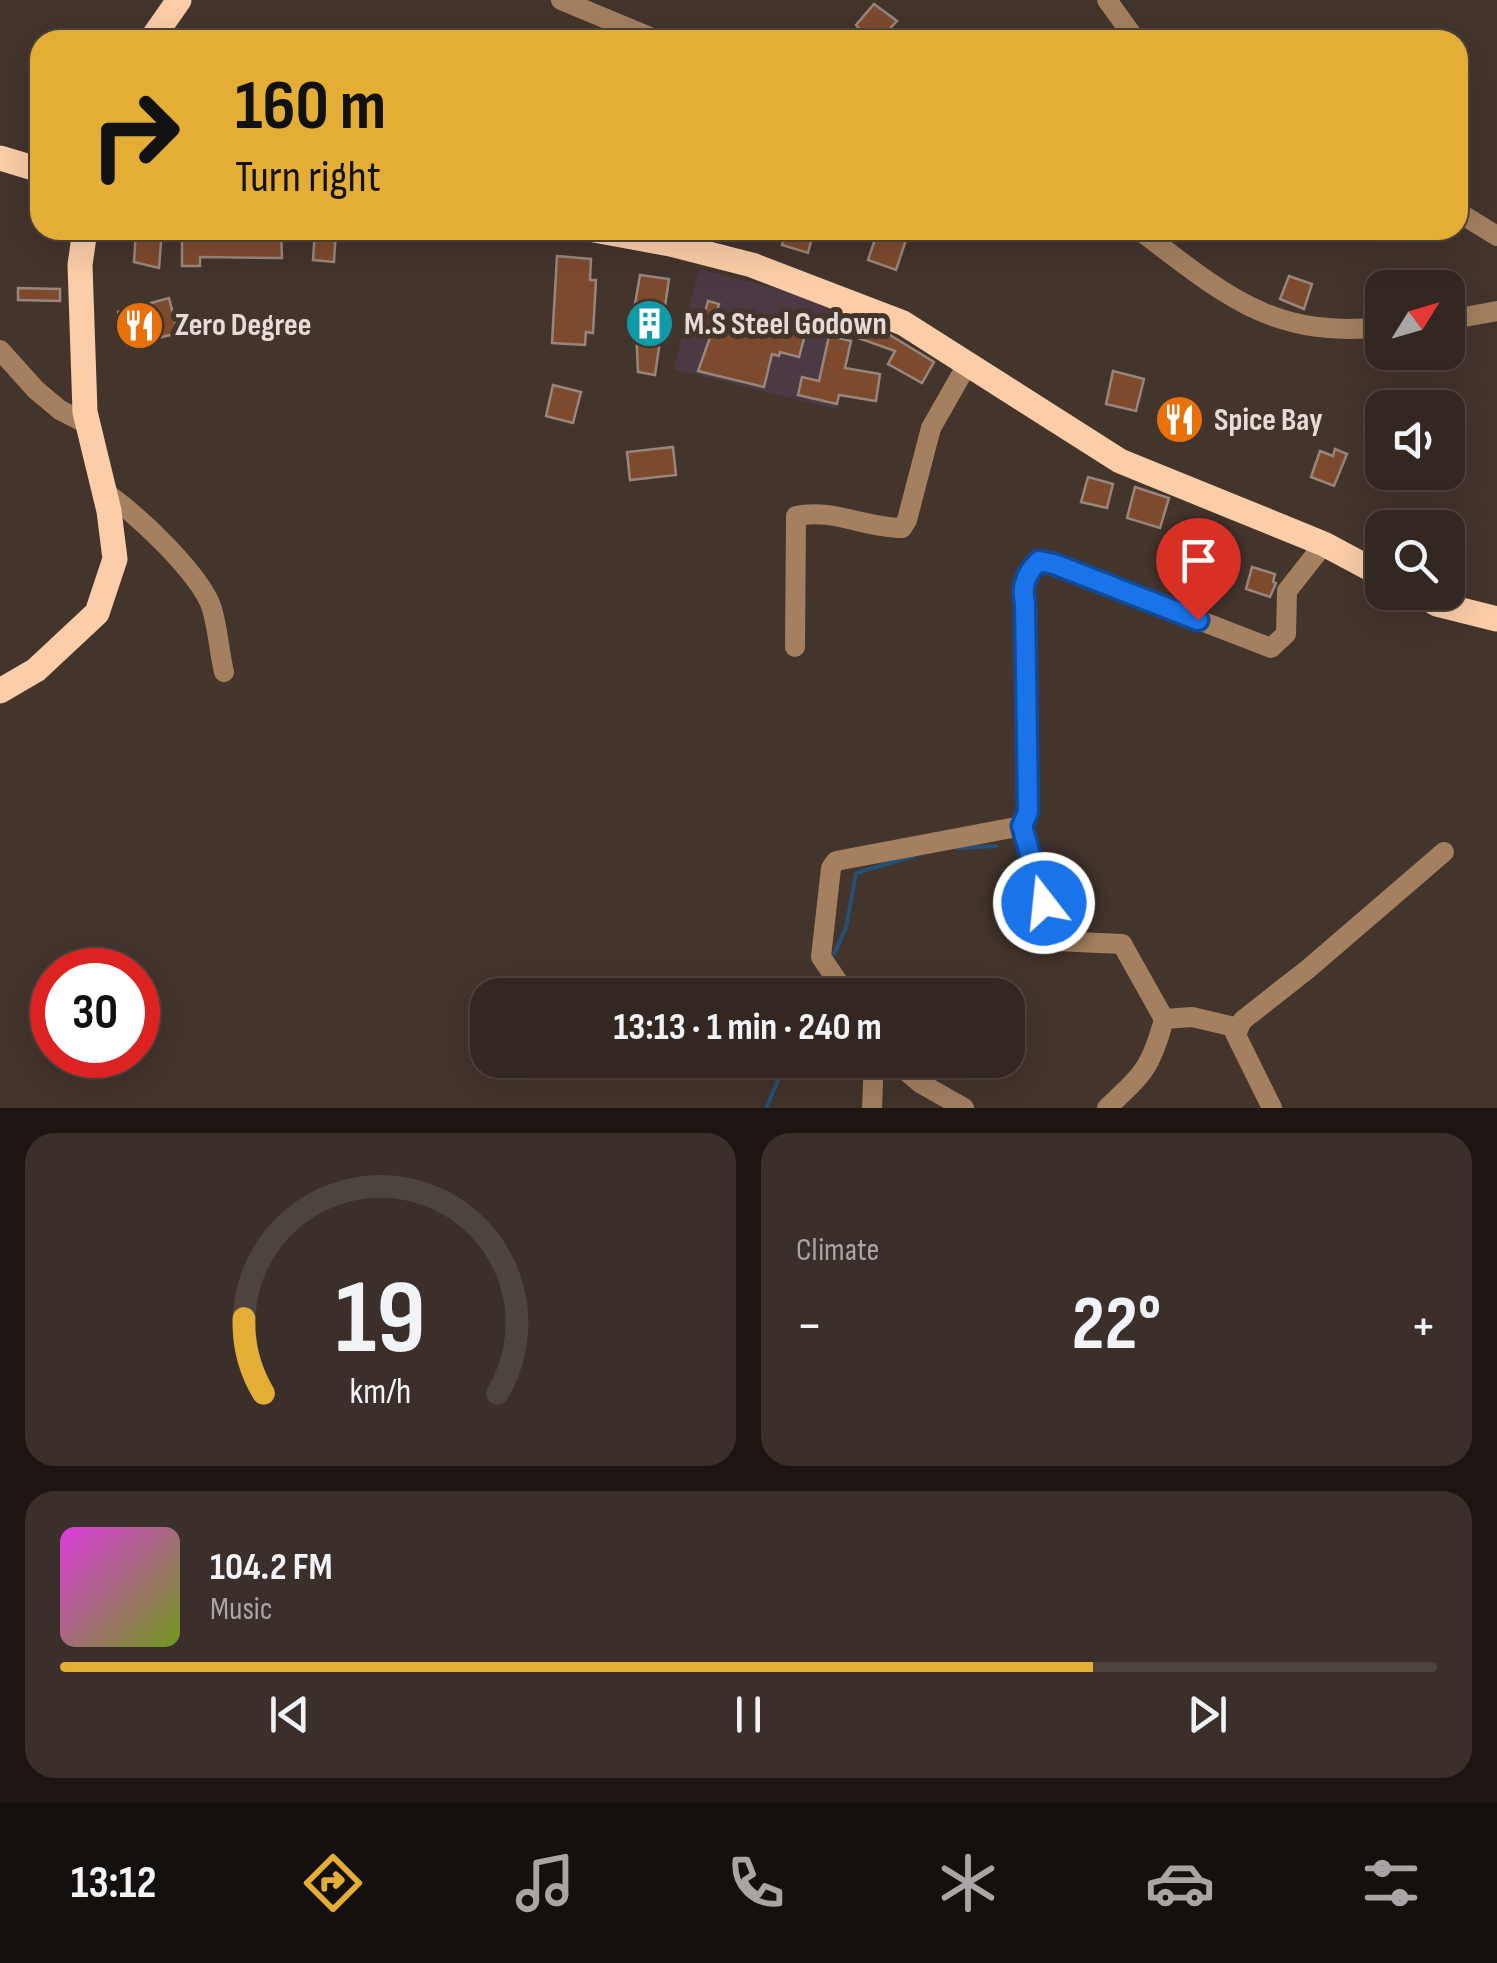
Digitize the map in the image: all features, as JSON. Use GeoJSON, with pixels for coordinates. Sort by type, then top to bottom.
{"type":"FeatureCollection","features":[{"type":"Feature","properties":{"kind":"main road"},"geometry":{"type":"LineString","coordinates":[[158,30],[179,0]]}},
{"type":"Feature","properties":{"kind":"main road"},"geometry":{"type":"LineString","coordinates":[[0,158],[30,167]]}},
{"type":"Feature","properties":{"kind":"main road"},"geometry":{"type":"LineString","coordinates":[[0,691],[36,670],[97,613],[115,559],[105,493],[85,412],[80,265],[84,240]]}},
{"type":"Feature","properties":{"kind":"main road"},"geometry":{"type":"LineString","coordinates":[[681,240],[795,278],[904,323],[1120,461],[1324,544],[1365,566]]}},
{"type":"Feature","properties":{"kind":"main road"},"geometry":{"type":"LineString","coordinates":[[1454,610],[1497,619]]}},
{"type":"Feature","properties":{"kind":"street"},"geometry":{"type":"LineString","coordinates":[[561,0],[633,30]]}},
{"type":"Feature","properties":{"kind":"street"},"geometry":{"type":"LineString","coordinates":[[1107,0],[1129,30]]}},
{"type":"Feature","properties":{"kind":"street"},"geometry":{"type":"LineString","coordinates":[[1468,218],[1497,236]]}},
{"type":"Feature","properties":{"kind":"street"},"geometry":{"type":"LineString","coordinates":[[1153,240],[1247,308],[1284,323],[1365,328]]}},
{"type":"Feature","properties":{"kind":"street"},"geometry":{"type":"LineString","coordinates":[[1465,317],[1497,311]]}},
{"type":"Feature","properties":{"kind":"street"},"geometry":{"type":"LineString","coordinates":[[0,350],[36,390],[60,410],[88,425]]}},
{"type":"Feature","properties":{"kind":"street"},"geometry":{"type":"LineString","coordinates":[[796,647],[796,516],[813,512],[881,528],[902,528],[931,428],[968,363]]}},
{"type":"Feature","properties":{"kind":"street"},"geometry":{"type":"LineString","coordinates":[[105,493],[142,522],[201,588],[212,605],[224,672]]}},
{"type":"Feature","properties":{"kind":"street"},"geometry":{"type":"LineString","coordinates":[[1106,1108],[1155,1056],[1164,1020],[1122,944],[1054,941],[1022,826],[1028,812],[1022,590],[1039,561],[1054,564],[1271,648],[1286,634],[1287,591],[1324,544]]}},
{"type":"Feature","properties":{"kind":"street"},"geometry":{"type":"LineString","coordinates":[[835,978],[822,958],[831,868],[836,860],[1022,826]]}},
{"type":"Feature","properties":{"kind":"street"},"geometry":{"type":"LineString","coordinates":[[1272,1108],[1235,1033],[1243,1020],[1444,852]]}},
{"type":"Feature","properties":{"kind":"street"},"geometry":{"type":"LineString","coordinates":[[1164,1020],[1192,1017],[1238,1028]]}},
{"type":"Feature","properties":{"kind":"street"},"geometry":{"type":"LineString","coordinates":[[872,1108],[873,1078]]}},
{"type":"Feature","properties":{"kind":"street"},"geometry":{"type":"LineString","coordinates":[[913,1078],[964,1108]]}},
{"type":"Feature","properties":{"kind":"shaded area"},"geometry":{"type":"Polygon","coordinates":[[[699,269],[860,310],[836,409],[674,369],[699,269]]]}},
{"type":"Feature","properties":{"kind":"building"},"geometry":{"type":"Polygon","coordinates":[[[874,4],[897,21],[888,30],[861,30],[856,25],[874,4]]]}},
{"type":"Feature","properties":{"kind":"building"},"geometry":{"type":"Polygon","coordinates":[[[135,240],[161,240],[159,268],[134,262],[135,240]]]}},
{"type":"Feature","properties":{"kind":"building"},"geometry":{"type":"Polygon","coordinates":[[[182,240],[281,240],[282,258],[200,257],[200,266],[182,266],[182,240]]]}},
{"type":"Feature","properties":{"kind":"building"},"geometry":{"type":"Polygon","coordinates":[[[314,240],[335,240],[334,262],[313,260],[314,240]]]}},
{"type":"Feature","properties":{"kind":"building"},"geometry":{"type":"Polygon","coordinates":[[[783,240],[811,240],[808,253],[782,245],[783,240]]]}},
{"type":"Feature","properties":{"kind":"building"},"geometry":{"type":"Polygon","coordinates":[[[875,240],[906,240],[896,270],[868,260],[875,240]]]}},
{"type":"Feature","properties":{"kind":"building"},"geometry":{"type":"Polygon","coordinates":[[[557,256],[591,259],[590,280],[596,280],[593,333],[586,332],[585,345],[552,343],[557,256]]]}},
{"type":"Feature","properties":{"kind":"building","name":"M.S Steel Godown"},"geometry":{"type":"Polygon","coordinates":[[[640,275],[669,279],[655,375],[638,372],[635,304],[640,275]]]}},
{"type":"Feature","properties":{"kind":"building"},"geometry":{"type":"Polygon","coordinates":[[[1289,276],[1312,284],[1304,309],[1280,299],[1289,276]]]}},
{"type":"Feature","properties":{"kind":"building"},"geometry":{"type":"Polygon","coordinates":[[[18,288],[60,289],[60,301],[18,300],[18,288]]]}},
{"type":"Feature","properties":{"kind":"building"},"geometry":{"type":"Polygon","coordinates":[[[169,298],[178,333],[127,346],[118,312],[169,298]]]}},
{"type":"Feature","properties":{"kind":"building"},"geometry":{"type":"Polygon","coordinates":[[[708,301],[719,304],[716,314],[744,321],[746,314],[762,318],[759,326],[784,333],[787,325],[806,331],[799,357],[772,354],[764,387],[698,371],[712,332],[700,329],[708,301]]]}},
{"type":"Feature","properties":{"kind":"building"},"geometry":{"type":"Polygon","coordinates":[[[859,323],[890,335],[934,362],[922,383],[888,364],[895,351],[858,338],[859,323]]]}},
{"type":"Feature","properties":{"kind":"building"},"geometry":{"type":"Polygon","coordinates":[[[829,336],[851,341],[845,368],[880,374],[876,401],[839,395],[837,404],[798,395],[802,377],[819,381],[829,336]]]}},
{"type":"Feature","properties":{"kind":"building"},"geometry":{"type":"Polygon","coordinates":[[[1113,371],[1144,379],[1136,411],[1106,404],[1113,371]]]}},
{"type":"Feature","properties":{"kind":"building"},"geometry":{"type":"Polygon","coordinates":[[[553,385],[581,392],[573,423],[546,416],[553,385]]]}},
{"type":"Feature","properties":{"kind":"building"},"geometry":{"type":"Polygon","coordinates":[[[673,447],[676,475],[630,480],[627,452],[673,447]]]}},
{"type":"Feature","properties":{"kind":"building"},"geometry":{"type":"Polygon","coordinates":[[[1335,449],[1347,454],[1334,486],[1311,477],[1320,451],[1333,456],[1335,449]]]}},
{"type":"Feature","properties":{"kind":"building"},"geometry":{"type":"Polygon","coordinates":[[[1088,477],[1113,484],[1107,508],[1081,502],[1088,477]]]}},
{"type":"Feature","properties":{"kind":"building"},"geometry":{"type":"Polygon","coordinates":[[[1135,487],[1169,498],[1160,528],[1127,518],[1135,487]]]}},
{"type":"Feature","properties":{"kind":"building"},"geometry":{"type":"Polygon","coordinates":[[[1252,567],[1275,574],[1270,597],[1246,589],[1252,567]]]}},
{"type":"Feature","properties":{"kind":"waterway"},"geometry":{"type":"LineString","coordinates":[[957,848],[996,846]]}},
{"type":"Feature","properties":{"kind":"waterway"},"geometry":{"type":"LineString","coordinates":[[834,954],[846,928],[856,873],[914,856]]}},
{"type":"Feature","properties":{"kind":"waterway"},"geometry":{"type":"LineString","coordinates":[[766,1108],[779,1078]]}},
{"type":"Feature","properties":{"kind":"place","name":"M.S Steel Godown"},"geometry":{"type":"Point","coordinates":[649,324]}},
{"type":"Feature","properties":{"kind":"place","name":"Zero Degree"},"geometry":{"type":"Point","coordinates":[140,325]}},
{"type":"Feature","properties":{"kind":"place","name":"Spice Bay"},"geometry":{"type":"Point","coordinates":[1179,420]}},
{"type":"Feature","properties":{"kind":"route"},"geometry":{"type":"LineString","coordinates":[[1044,903],[1022,826],[1028,812],[1022,590],[1031,569],[1039,561],[1054,564],[1198,620]]}}]}
